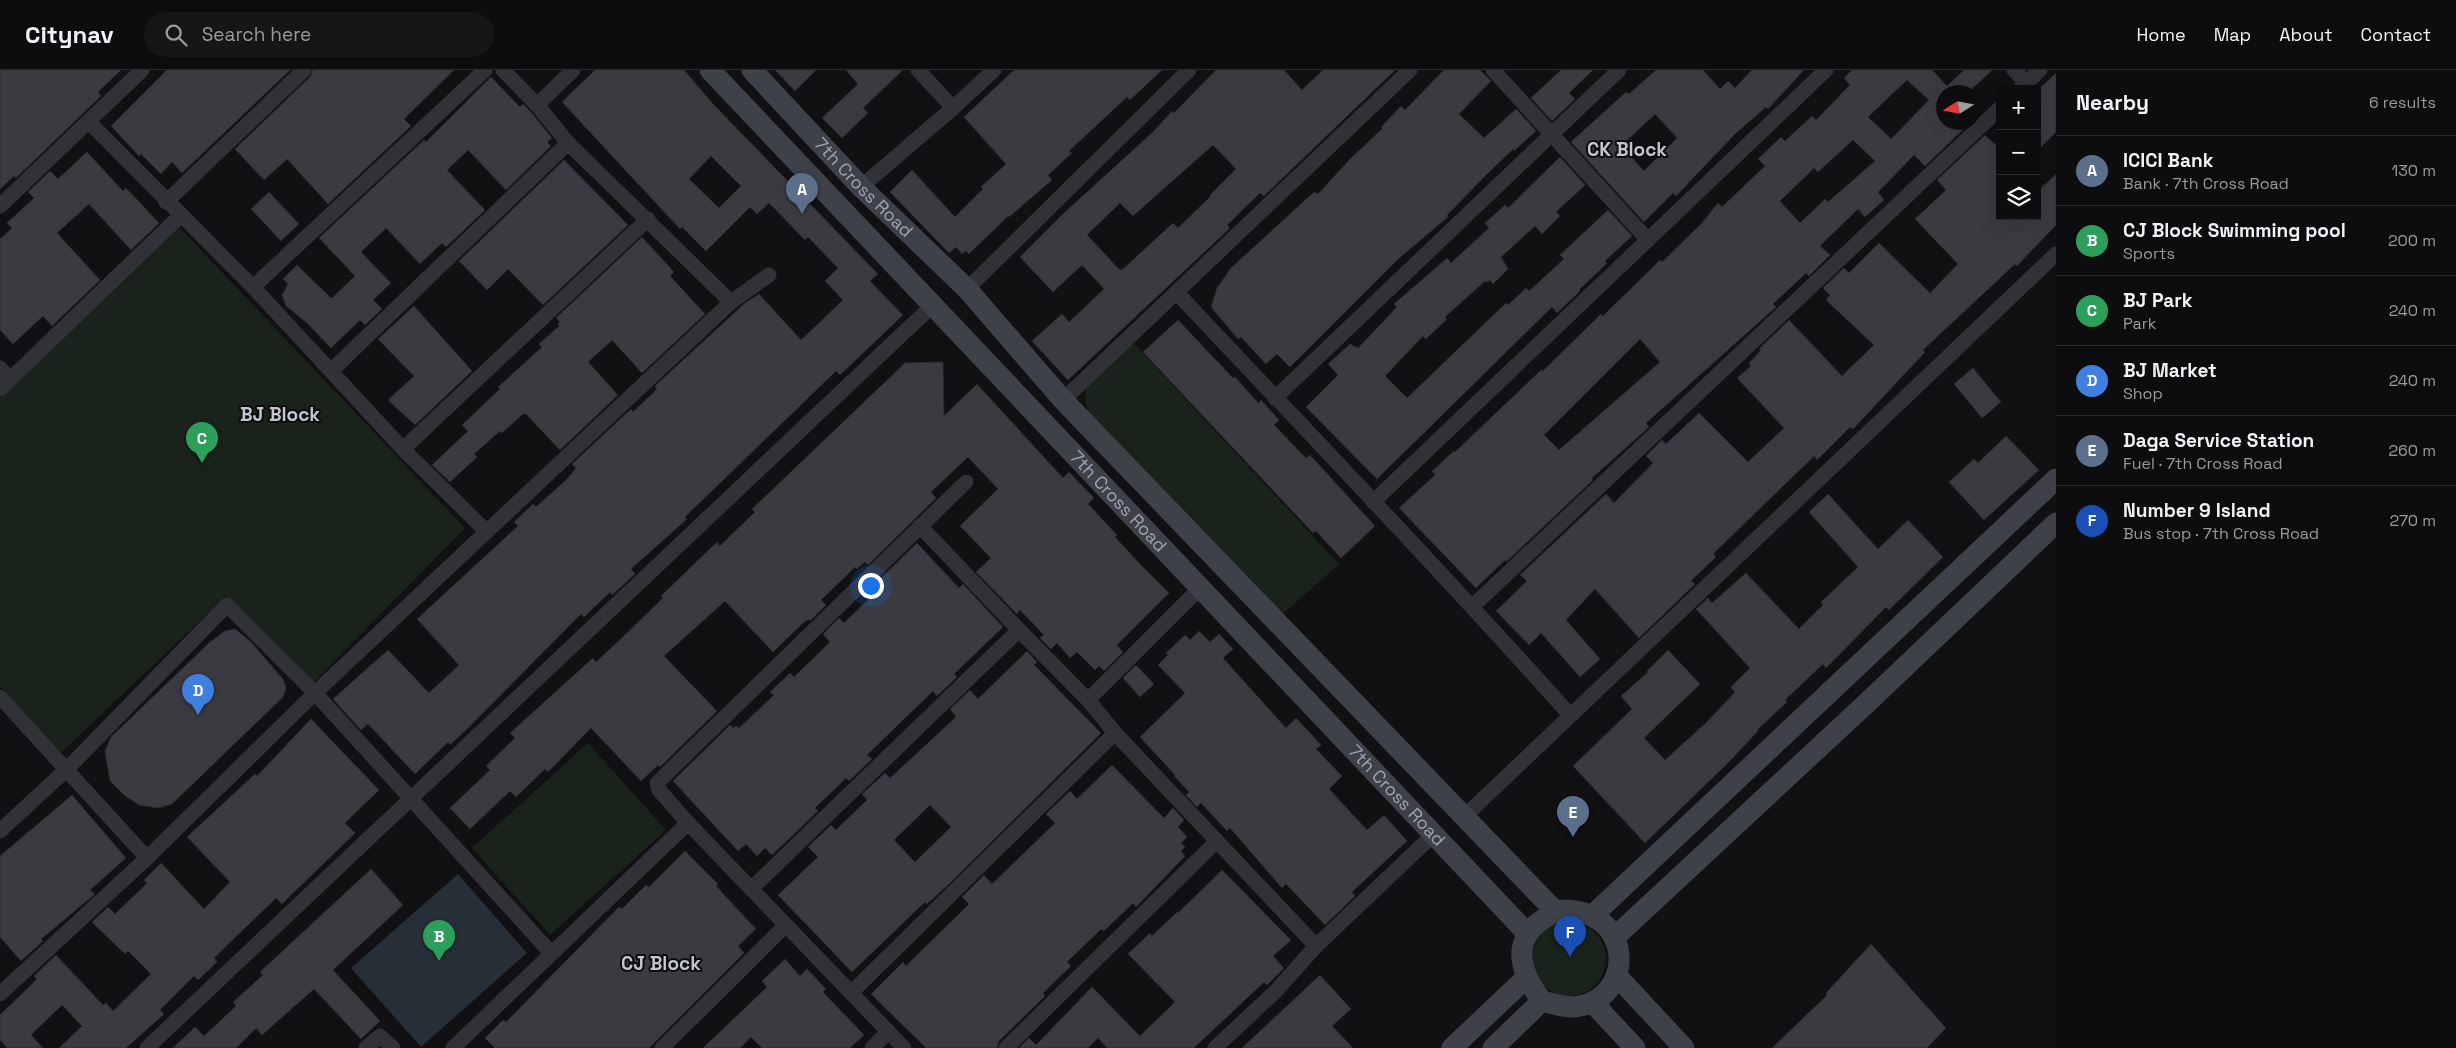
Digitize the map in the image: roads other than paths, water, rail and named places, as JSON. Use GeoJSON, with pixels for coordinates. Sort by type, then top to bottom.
{"type":"FeatureCollection","features":[{"type":"Feature","properties":{"kind":"street"},"geometry":{"type":"LineString","coordinates":[[0,206],[142,70]]}},
{"type":"Feature","properties":{"kind":"street"},"geometry":{"type":"LineString","coordinates":[[166,202],[304,70]]}},
{"type":"Feature","properties":{"kind":"street"},"geometry":{"type":"LineString","coordinates":[[253,288],[485,70]]}},
{"type":"Feature","properties":{"kind":"street"},"geometry":{"type":"LineString","coordinates":[[503,70],[537,105],[568,143],[732,302]]}},
{"type":"Feature","properties":{"kind":"street"},"geometry":{"type":"LineString","coordinates":[[537,105],[573,70]]}},
{"type":"Feature","properties":{"kind":"street","name":"7th Cross Road"},"geometry":{"type":"LineString","coordinates":[[710,70],[1527,933]]}},
{"type":"Feature","properties":{"kind":"street","name":"7th Cross Road"},"geometry":{"type":"LineString","coordinates":[[752,70],[861,187],[967,289],[1063,400],[1556,912]]}},
{"type":"Feature","properties":{"kind":"street"},"geometry":{"type":"LineString","coordinates":[[918,70],[953,108]]}},
{"type":"Feature","properties":{"kind":"street"},"geometry":{"type":"LineString","coordinates":[[861,187],[994,70]]}},
{"type":"Feature","properties":{"kind":"street"},"geometry":{"type":"LineString","coordinates":[[967,289],[1189,70]]}},
{"type":"Feature","properties":{"kind":"street"},"geometry":{"type":"LineString","coordinates":[[1063,400],[1410,70]]}},
{"type":"Feature","properties":{"kind":"street"},"geometry":{"type":"LineString","coordinates":[[1493,70],[1648,240]]}},
{"type":"Feature","properties":{"kind":"street"},"geometry":{"type":"LineString","coordinates":[[1276,398],[1619,70]]}},
{"type":"Feature","properties":{"kind":"street"},"geometry":{"type":"LineString","coordinates":[[1373,502],[1826,70]]}},
{"type":"Feature","properties":{"kind":"street"},"geometry":{"type":"LineString","coordinates":[[2014,70],[2022,85]]}},
{"type":"Feature","properties":{"kind":"street"},"geometry":{"type":"LineString","coordinates":[[2024,85],[2040,70]]}},
{"type":"Feature","properties":{"kind":"street"},"geometry":{"type":"LineString","coordinates":[[1473,606],[1996,112]]}},
{"type":"Feature","properties":{"kind":"street"},"geometry":{"type":"LineString","coordinates":[[778,143],[800,121]]}},
{"type":"Feature","properties":{"kind":"street"},"geometry":{"type":"LineString","coordinates":[[89,122],[253,288],[404,449],[486,531]]}},
{"type":"Feature","properties":{"kind":"street"},"geometry":{"type":"LineString","coordinates":[[331,371],[568,143]]}},
{"type":"Feature","properties":{"kind":"street"},"geometry":{"type":"LineString","coordinates":[[0,368],[5,384],[180,216]]}},
{"type":"Feature","properties":{"kind":"street"},"geometry":{"type":"LineString","coordinates":[[404,449],[648,220]]}},
{"type":"Feature","properties":{"kind":"street"},"geometry":{"type":"LineString","coordinates":[[1465,816],[2056,254]]}},
{"type":"Feature","properties":{"kind":"street"},"geometry":{"type":"LineString","coordinates":[[0,994],[146,858],[315,693],[486,531],[732,302],[769,275]]}},
{"type":"Feature","properties":{"kind":"street"},"geometry":{"type":"LineString","coordinates":[[1177,293],[1473,606],[1570,716]]}},
{"type":"Feature","properties":{"kind":"street"},"geometry":{"type":"LineString","coordinates":[[147,1048],[932,306]]}},
{"type":"Feature","properties":{"kind":"street"},"geometry":{"type":"LineString","coordinates":[[979,356],[1005,333]]}},
{"type":"Feature","properties":{"kind":"street"},"geometry":{"type":"LineString","coordinates":[[1593,915],[2056,479]]}},
{"type":"Feature","properties":{"kind":"street"},"geometry":{"type":"LineString","coordinates":[[904,1048],[688,823],[659,790],[657,783],[661,777],[966,482]]}},
{"type":"Feature","properties":{"kind":"street"},"geometry":{"type":"LineString","coordinates":[[1614,937],[1870,700],[2056,523]]}},
{"type":"Feature","properties":{"kind":"street"},"geometry":{"type":"LineString","coordinates":[[920,526],[1088,700],[1116,733],[1316,946]]}},
{"type":"Feature","properties":{"kind":"street"},"geometry":{"type":"LineString","coordinates":[[1088,700],[1200,588]]}},
{"type":"Feature","properties":{"kind":"street"},"geometry":{"type":"LineString","coordinates":[[0,832],[66,770],[227,605],[315,693],[551,953]]}},
{"type":"Feature","properties":{"kind":"street"},"geometry":{"type":"LineString","coordinates":[[751,889],[1019,630]]}},
{"type":"Feature","properties":{"kind":"street"},"geometry":{"type":"LineString","coordinates":[[0,696],[146,858]]}},
{"type":"Feature","properties":{"kind":"street"},"geometry":{"type":"LineString","coordinates":[[851,993],[1116,733]]}},
{"type":"Feature","properties":{"kind":"street"},"geometry":{"type":"LineString","coordinates":[[453,1048],[688,823]]}},
{"type":"Feature","properties":{"kind":"street"},"geometry":{"type":"LineString","coordinates":[[1214,1048],[1276,991],[1316,946],[1433,835]]}},
{"type":"Feature","properties":{"kind":"street"},"geometry":{"type":"LineString","coordinates":[[1006,1048],[1218,841]]}},
{"type":"Feature","properties":{"kind":"street"},"geometry":{"type":"LineString","coordinates":[[1577,910],[1593,915],[1607,925],[1614,937],[1619,953],[1616,975],[1611,986],[1592,1002],[1580,1006],[1563,1007],[1542,1001],[1526,978],[1522,961],[1527,933],[1543,917],[1556,912],[1577,910]]}},
{"type":"Feature","properties":{"kind":"street"},"geometry":{"type":"LineString","coordinates":[[662,1048],[786,925]]}},
{"type":"Feature","properties":{"kind":"street"},"geometry":{"type":"LineString","coordinates":[[1616,975],[1684,1048]]}},
{"type":"Feature","properties":{"kind":"street"},"geometry":{"type":"LineString","coordinates":[[1452,1048],[1526,978]]}},
{"type":"Feature","properties":{"kind":"street"},"geometry":{"type":"LineString","coordinates":[[1492,1048],[1542,1001]]}},
{"type":"Feature","properties":{"kind":"street"},"geometry":{"type":"LineString","coordinates":[[1592,1002],[1635,1048]]}},
{"type":"Feature","properties":{"kind":"street"},"geometry":{"type":"LineString","coordinates":[[872,1048],[888,1032]]}},
{"type":"Feature","properties":{"kind":"street"},"geometry":{"type":"LineString","coordinates":[[366,1048],[380,1036],[393,1048]]}},
{"type":"Feature","properties":{"kind":"place","name":"ICICI Bank"},"geometry":{"type":"Point","coordinates":[802,214]}},
{"type":"Feature","properties":{"kind":"place","name":"BJ Park"},"geometry":{"type":"Point","coordinates":[202,463]}},
{"type":"Feature","properties":{"kind":"place","name":"BJ Market"},"geometry":{"type":"Point","coordinates":[198,715]}},
{"type":"Feature","properties":{"kind":"place","name":"Daga Service Station"},"geometry":{"type":"Point","coordinates":[1573,837]}},
{"type":"Feature","properties":{"kind":"place","name":"Number 9 Island"},"geometry":{"type":"Point","coordinates":[1570,957]}},
{"type":"Feature","properties":{"kind":"place","name":"CJ Block Swimming pool"},"geometry":{"type":"Point","coordinates":[439,961]}},
{"type":"Feature","properties":{"kind":"district","name":"CK Block"},"geometry":{"type":"Point","coordinates":[1627,149]}},
{"type":"Feature","properties":{"kind":"district","name":"BJ Block"},"geometry":{"type":"Point","coordinates":[280,414]}},
{"type":"Feature","properties":{"kind":"district","name":"CJ Block"},"geometry":{"type":"Point","coordinates":[661,963]}}]}
